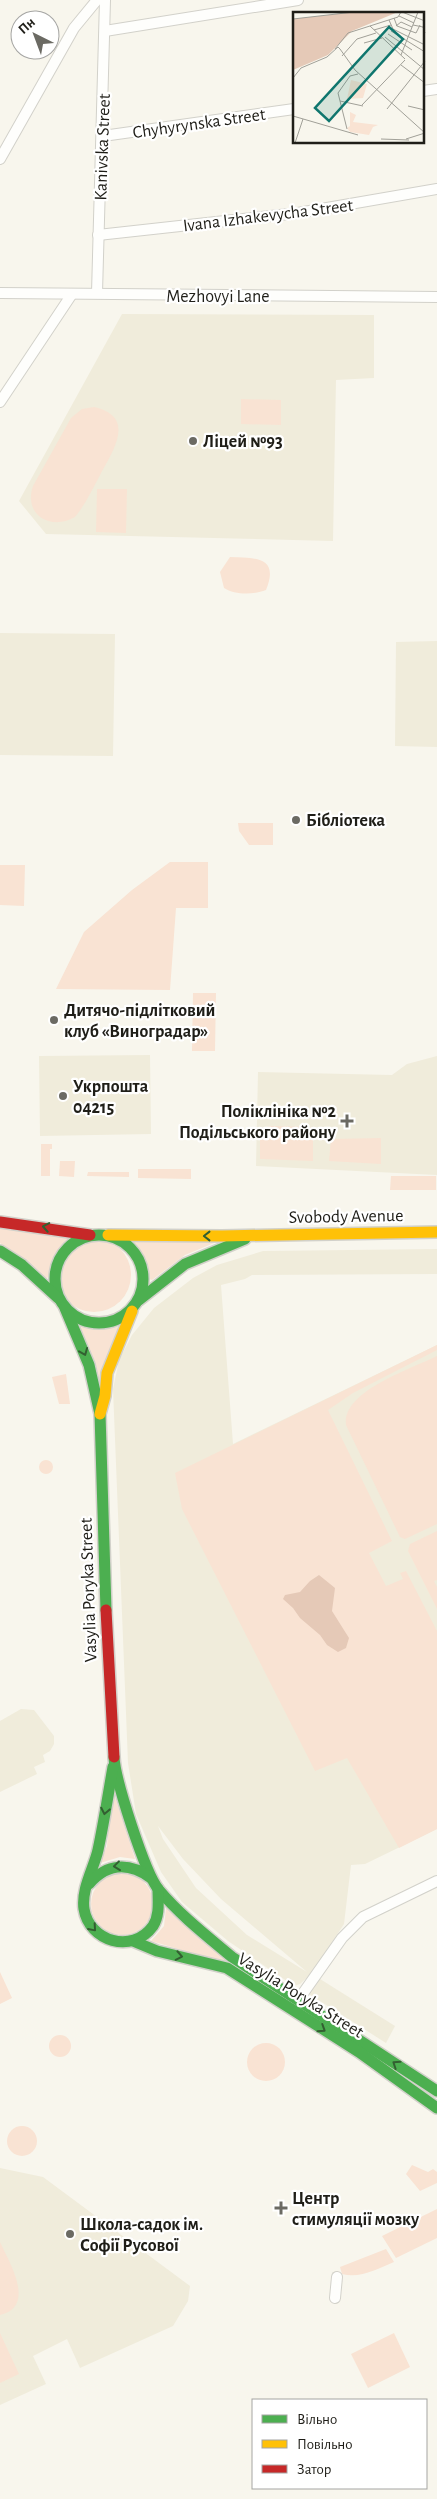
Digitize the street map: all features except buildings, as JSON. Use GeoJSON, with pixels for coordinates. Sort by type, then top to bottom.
{"type":"FeatureCollection","features":[{"type":"Feature","properties":{"kind":"street"},"geometry":{"type":"LineString","coordinates":[[0,159],[74,28],[97,0]]}},
{"type":"Feature","properties":{"kind":"street","name":"Kanivska Street"},"geometry":{"type":"LineString","coordinates":[[97,293],[103,136],[105,0]]}},
{"type":"Feature","properties":{"kind":"street"},"geometry":{"type":"LineString","coordinates":[[105,30],[298,0]]}},
{"type":"Feature","properties":{"kind":"street"},"geometry":{"type":"LineString","coordinates":[[424,91],[437,89]]}},
{"type":"Feature","properties":{"kind":"street","name":"Chyhyrynska Street"},"geometry":{"type":"LineString","coordinates":[[103,136],[293,109]]}},
{"type":"Feature","properties":{"kind":"street","name":"Ivana Izhakevycha Street"},"geometry":{"type":"LineString","coordinates":[[98,235],[298,213],[437,189]]}},
{"type":"Feature","properties":{"kind":"street","name":"Mezhovyi Lane"},"geometry":{"type":"LineString","coordinates":[[0,293],[437,297]]}},
{"type":"Feature","properties":{"kind":"street"},"geometry":{"type":"LineString","coordinates":[[0,402],[72,294]]}},
{"type":"Feature","properties":{"kind":"street"},"geometry":{"type":"LineString","coordinates":[[0,1222],[25,1224],[91,1235],[108,1235],[130,1246],[140,1260],[144,1276],[136,1304],[120,1318],[104,1323],[79,1318],[22,1265],[0,1251]]}},
{"type":"Feature","properties":{"kind":"street","name":"Svobody Avenue"},"geometry":{"type":"LineString","coordinates":[[108,1235],[437,1232]]}},
{"type":"Feature","properties":{"kind":"street"},"geometry":{"type":"LineString","coordinates":[[63,1304],[55,1285],[59,1260],[75,1241],[91,1235]]}},
{"type":"Feature","properties":{"kind":"street","name":"Svobody Avenue"},"geometry":{"type":"LineString","coordinates":[[136,1304],[185,1264],[256,1235]]}},
{"type":"Feature","properties":{"kind":"street","name":"Vasylia Poryka Street"},"geometry":{"type":"LineString","coordinates":[[63,1304],[89,1365],[94,1395],[100,1414],[104,1577],[114,1763],[134,1832],[158,1889],[161,1902],[156,1921],[144,1936],[133,1941],[120,1943],[107,1940],[96,1933],[88,1923],[84,1910],[84,1898],[95,1861],[114,1763]]}},
{"type":"Feature","properties":{"kind":"street","name":"Vasylia Poryka Street"},"geometry":{"type":"LineString","coordinates":[[100,1414],[108,1373],[136,1304]]}},
{"type":"Feature","properties":{"kind":"street"},"geometry":{"type":"LineString","coordinates":[[87,1887],[94,1876],[105,1869],[117,1865],[130,1866],[142,1870],[152,1878]]}},
{"type":"Feature","properties":{"kind":"street"},"geometry":{"type":"LineString","coordinates":[[299,1999],[342,1938],[363,1917],[437,1882]]}},
{"type":"Feature","properties":{"kind":"street","name":"Vasylia Poryka Street"},"geometry":{"type":"LineString","coordinates":[[158,1889],[201,1931],[232,1957],[299,1999],[437,2091]]}},
{"type":"Feature","properties":{"kind":"street","name":"Vasylia Poryka Street"},"geometry":{"type":"LineString","coordinates":[[133,1941],[157,1951],[227,1968],[359,2052],[437,2108]]}},
{"type":"Feature","properties":{"kind":"street"},"geometry":{"type":"LineString","coordinates":[[336,2298],[337,2277]]}},
{"type":"Feature","properties":{"kind":"shaded area","name":"Ліцей №93"},"geometry":{"type":"Polygon","coordinates":[[[122,314],[374,315],[374,378],[336,380],[333,541],[46,534],[19,501],[122,314]]]}},
{"type":"Feature","properties":{"kind":"shaded area"},"geometry":{"type":"Polygon","coordinates":[[[241,399],[281,400],[281,425],[241,424],[241,399]]]}},
{"type":"Feature","properties":{"kind":"shaded area"},"geometry":{"type":"Polygon","coordinates":[[[94,407],[107,412],[115,419],[118,427],[118,436],[115,447],[82,508],[75,517],[57,522],[41,518],[32,505],[33,486],[71,418],[82,409],[94,407]]]}},
{"type":"Feature","properties":{"kind":"shaded area"},"geometry":{"type":"Polygon","coordinates":[[[97,489],[127,489],[126,533],[96,532],[97,489]]]}},
{"type":"Feature","properties":{"kind":"shaded area"},"geometry":{"type":"Polygon","coordinates":[[[230,557],[256,559],[267,565],[270,571],[266,590],[244,594],[224,588],[220,572],[230,557]]]}},
{"type":"Feature","properties":{"kind":"shaded area"},"geometry":{"type":"Polygon","coordinates":[[[0,633],[115,634],[113,756],[0,755],[0,633]]]}},
{"type":"Feature","properties":{"kind":"shaded area"},"geometry":{"type":"Polygon","coordinates":[[[437,641],[437,747],[395,746],[396,642],[437,641]]]}},
{"type":"Feature","properties":{"kind":"shaded area"},"geometry":{"type":"Polygon","coordinates":[[[238,823],[273,823],[273,845],[249,845],[239,831],[238,823]]]}},
{"type":"Feature","properties":{"kind":"shaded area"},"geometry":{"type":"Polygon","coordinates":[[[170,862],[208,862],[208,908],[176,908],[170,990],[56,989],[84,932],[132,890],[170,862]]]}},
{"type":"Feature","properties":{"kind":"shaded area"},"geometry":{"type":"Polygon","coordinates":[[[0,865],[25,865],[24,906],[0,905],[0,865]]]}},
{"type":"Feature","properties":{"kind":"shaded area"},"geometry":{"type":"Polygon","coordinates":[[[193,993],[216,993],[215,1051],[192,1051],[193,993]]]}},
{"type":"Feature","properties":{"kind":"shaded area"},"geometry":{"type":"Polygon","coordinates":[[[150,1055],[151,1134],[40,1136],[39,1056],[150,1055]]]}},
{"type":"Feature","properties":{"kind":"shaded area","name":"Поліклініка №2 Подільського району"},"geometry":{"type":"Polygon","coordinates":[[[437,1056],[437,1175],[256,1166],[258,1072],[392,1075],[407,1064],[437,1056]]]}},
{"type":"Feature","properties":{"kind":"shaded area"},"geometry":{"type":"Polygon","coordinates":[[[269,1126],[313,1127],[313,1161],[260,1159],[260,1133],[269,1126]]]}},
{"type":"Feature","properties":{"kind":"shaded area"},"geometry":{"type":"Polygon","coordinates":[[[381,1138],[381,1164],[329,1161],[331,1139],[381,1138]]]}},
{"type":"Feature","properties":{"kind":"shaded area"},"geometry":{"type":"Polygon","coordinates":[[[41,1144],[52,1144],[52,1149],[50,1149],[50,1176],[41,1176],[41,1144]]]}},
{"type":"Feature","properties":{"kind":"shaded area"},"geometry":{"type":"Polygon","coordinates":[[[60,1161],[75,1161],[74,1177],[59,1176],[60,1161]]]}},
{"type":"Feature","properties":{"kind":"shaded area"},"geometry":{"type":"Polygon","coordinates":[[[138,1169],[191,1169],[191,1179],[138,1178],[138,1169]]]}},
{"type":"Feature","properties":{"kind":"shaded area"},"geometry":{"type":"Polygon","coordinates":[[[88,1172],[129,1172],[129,1177],[87,1176],[88,1172]]]}},
{"type":"Feature","properties":{"kind":"shaded area"},"geometry":{"type":"Polygon","coordinates":[[[391,1176],[436,1176],[436,1190],[390,1190],[391,1176]]]}},
{"type":"Feature","properties":{"kind":"shaded area"},"geometry":{"type":"Polygon","coordinates":[[[0,1225],[74,1236],[56,1253],[50,1270],[50,1277],[46,1278],[0,1243],[0,1225]]]}},
{"type":"Feature","properties":{"kind":"shaded area"},"geometry":{"type":"Polygon","coordinates":[[[94,1238],[115,1244],[125,1254],[131,1275],[125,1296],[115,1306],[94,1312],[73,1306],[63,1296],[57,1275],[63,1254],[73,1244],[94,1238]]]}},
{"type":"Feature","properties":{"kind":"shaded area"},"geometry":{"type":"Polygon","coordinates":[[[224,1239],[185,1255],[152,1280],[149,1279],[144,1257],[132,1242],[224,1239]]]}},
{"type":"Feature","properties":{"kind":"shaded area"},"geometry":{"type":"Polygon","coordinates":[[[437,1249],[437,1274],[252,1275],[245,1279],[221,1285],[233,1444],[437,1345],[437,1829],[365,1864],[351,1865],[344,1924],[311,1974],[300,1984],[294,1986],[228,1941],[182,1902],[161,1872],[136,1814],[128,1763],[113,1389],[119,1360],[132,1335],[154,1308],[193,1278],[217,1265],[263,1251],[437,1249]],[[158,1826],[163,1839],[196,1888],[247,1935],[307,1972],[221,1899],[183,1859],[158,1826]]]}},
{"type":"Feature","properties":{"kind":"shaded area"},"geometry":{"type":"Polygon","coordinates":[[[75,1321],[97,1328],[120,1326],[102,1384],[97,1385],[75,1321]]]}},
{"type":"Feature","properties":{"kind":"shaded area"},"geometry":{"type":"Polygon","coordinates":[[[437,1345],[437,1350],[353,1393],[328,1410],[392,1541],[369,1553],[386,1586],[403,1579],[400,1573],[406,1571],[437,1631],[437,1829],[399,1848],[347,1758],[315,1771],[182,1509],[175,1473],[437,1345]]]}},
{"type":"Feature","properties":{"kind":"shaded area"},"geometry":{"type":"Polygon","coordinates":[[[437,1356],[437,1524],[405,1539],[400,1537],[346,1425],[348,1413],[355,1402],[380,1383],[437,1356]]]}},
{"type":"Feature","properties":{"kind":"shaded area"},"geometry":{"type":"Polygon","coordinates":[[[66,1374],[70,1404],[59,1404],[52,1377],[66,1374]]]}},
{"type":"Feature","properties":{"kind":"shaded area"},"geometry":{"type":"Polygon","coordinates":[[[43,1460],[49,1460],[53,1467],[49,1474],[43,1474],[39,1470],[39,1464],[43,1460]]]}},
{"type":"Feature","properties":{"kind":"shaded area"},"geometry":{"type":"Polygon","coordinates":[[[437,1531],[437,1580],[434,1581],[437,1587],[437,1609],[408,1551],[410,1544],[437,1531]]]}},
{"type":"Feature","properties":{"kind":"shaded area"},"geometry":{"type":"Polygon","coordinates":[[[319,1575],[335,1588],[332,1611],[349,1638],[346,1648],[338,1652],[327,1645],[320,1635],[300,1618],[283,1599],[285,1595],[300,1592],[310,1581],[319,1575]]]}},
{"type":"Feature","properties":{"kind":"shaded area"},"geometry":{"type":"Polygon","coordinates":[[[21,1709],[34,1710],[54,1736],[54,1744],[50,1751],[43,1755],[45,1762],[34,1767],[37,1774],[0,1792],[0,1721],[21,1709]]]}},
{"type":"Feature","properties":{"kind":"shaded area"},"geometry":{"type":"Polygon","coordinates":[[[112,1787],[135,1859],[120,1857],[100,1863],[107,1846],[112,1787]]]}},
{"type":"Feature","properties":{"kind":"shaded area"},"geometry":{"type":"Polygon","coordinates":[[[122,1873],[139,1878],[144,1882],[148,1887],[153,1904],[148,1921],[144,1926],[139,1930],[122,1935],[105,1930],[100,1926],[96,1921],[91,1904],[96,1887],[100,1882],[105,1878],[122,1873]]]}},
{"type":"Feature","properties":{"kind":"shaded area"},"geometry":{"type":"Polygon","coordinates":[[[166,1908],[232,1965],[151,1941],[164,1926],[166,1908]]]}},
{"type":"Feature","properties":{"kind":"shaded area"},"geometry":{"type":"Polygon","coordinates":[[[0,1972],[12,1998],[0,2004],[0,1972]]]}},
{"type":"Feature","properties":{"kind":"shaded area"},"geometry":{"type":"Polygon","coordinates":[[[320,1979],[395,2026],[386,2043],[309,1994],[320,1979]]]}},
{"type":"Feature","properties":{"kind":"shaded area"},"geometry":{"type":"Polygon","coordinates":[[[60,2035],[68,2038],[71,2046],[68,2054],[60,2057],[52,2054],[49,2046],[52,2038],[60,2035]]]}},
{"type":"Feature","properties":{"kind":"shaded area"},"geometry":{"type":"Polygon","coordinates":[[[266,2043],[279,2049],[285,2062],[279,2075],[266,2081],[253,2075],[247,2062],[253,2049],[266,2043]]]}},
{"type":"Feature","properties":{"kind":"shaded area"},"geometry":{"type":"Polygon","coordinates":[[[22,2126],[33,2130],[37,2141],[33,2152],[22,2156],[11,2152],[7,2141],[11,2130],[22,2126]]]}},
{"type":"Feature","properties":{"kind":"shaded area"},"geometry":{"type":"Polygon","coordinates":[[[412,2165],[428,2172],[433,2169],[437,2172],[437,2183],[420,2191],[406,2174],[412,2165]]]}},
{"type":"Feature","properties":{"kind":"shaded area","name":"Школа-садок ім. Софії Русової"},"geometry":{"type":"Polygon","coordinates":[[[0,2168],[43,2177],[190,2286],[188,2301],[173,2326],[80,2368],[67,2339],[33,2356],[46,2384],[0,2405],[0,2168]]]}},
{"type":"Feature","properties":{"kind":"shaded area"},"geometry":{"type":"Polygon","coordinates":[[[437,2209],[437,2238],[396,2258],[382,2236],[437,2209]]]}},
{"type":"Feature","properties":{"kind":"shaded area"},"geometry":{"type":"Polygon","coordinates":[[[0,2242],[14,2272],[19,2293],[17,2303],[11,2310],[0,2315],[0,2242]]]}},
{"type":"Feature","properties":{"kind":"shaded area"},"geometry":{"type":"Polygon","coordinates":[[[386,2249],[394,2262],[362,2274],[342,2274],[340,2267],[386,2249]]]}},
{"type":"Feature","properties":{"kind":"shaded area"},"geometry":{"type":"Polygon","coordinates":[[[0,2333],[19,2374],[0,2383],[0,2333]]]}},
{"type":"Feature","properties":{"kind":"shaded area"},"geometry":{"type":"Polygon","coordinates":[[[394,2333],[410,2367],[368,2388],[351,2354],[394,2333]]]}},
{"type":"Feature","properties":{"kind":"traffic: fast"},"geometry":{"type":"LineString","coordinates":[[90,1235],[108,1235],[124,1242],[136,1254],[143,1270],[143,1279],[143,1288],[136,1304],[124,1316],[108,1323],[90,1323],[74,1316],[62,1304],[55,1288],[55,1270],[62,1254],[74,1242],[90,1235]]}},
{"type":"Feature","properties":{"kind":"traffic: fast"},"geometry":{"type":"LineString","coordinates":[[139,1300],[185,1264],[245,1239]]}},
{"type":"Feature","properties":{"kind":"traffic: fast"},"geometry":{"type":"LineString","coordinates":[[0,1251],[22,1265],[58,1298]]}},
{"type":"Feature","properties":{"kind":"traffic: fast"},"geometry":{"type":"LineString","coordinates":[[65,1308],[89,1365],[100,1414],[106,1610]]}},
{"type":"Feature","properties":{"kind":"traffic: fast"},"geometry":{"type":"LineString","coordinates":[[114,1757],[119,1785],[146,1866],[153,1881],[167,1899],[232,1957],[437,2091]]}},
{"type":"Feature","properties":{"kind":"traffic: fast"},"geometry":{"type":"LineString","coordinates":[[113,1767],[98,1850],[84,1894],[84,1909],[88,1920],[102,1936],[123,1942],[134,1940],[144,1935],[155,1922],[158,1908],[158,1889]]}},
{"type":"Feature","properties":{"kind":"traffic: fast"},"geometry":{"type":"LineString","coordinates":[[89,1884],[103,1872],[118,1867],[135,1869],[151,1878]]}},
{"type":"Feature","properties":{"kind":"traffic: fast"},"geometry":{"type":"LineString","coordinates":[[133,1941],[157,1951],[227,1968],[359,2052],[437,2108]]}},
{"type":"Feature","properties":{"kind":"traffic: slow"},"geometry":{"type":"LineString","coordinates":[[108,1235],[222,1236],[437,1232]]}},
{"type":"Feature","properties":{"kind":"traffic: slow"},"geometry":{"type":"LineString","coordinates":[[100,1414],[105,1396],[107,1373],[132,1311]]}},
{"type":"Feature","properties":{"kind":"traffic: jam"},"geometry":{"type":"LineString","coordinates":[[0,1222],[90,1235]]}},
{"type":"Feature","properties":{"kind":"traffic: jam"},"geometry":{"type":"LineString","coordinates":[[106,1610],[114,1757]]}},
{"type":"Feature","properties":{"kind":"place","name":"Ліцей №93"},"geometry":{"type":"Point","coordinates":[193,441]}},
{"type":"Feature","properties":{"kind":"place","name":"Бібліотека"},"geometry":{"type":"Point","coordinates":[296,820]}},
{"type":"Feature","properties":{"kind":"place","name":"Дитячо-підлітковий клуб «Виноградар»"},"geometry":{"type":"Point","coordinates":[54,1020]}},
{"type":"Feature","properties":{"kind":"place","name":"Укрпошта 04215"},"geometry":{"type":"Point","coordinates":[63,1096]}},
{"type":"Feature","properties":{"kind":"place","name":"Поліклініка №2 Подільського району"},"geometry":{"type":"Point","coordinates":[347,1121]}},
{"type":"Feature","properties":{"kind":"place","name":"Центр стимуляції мозку"},"geometry":{"type":"Point","coordinates":[281,2208]}},
{"type":"Feature","properties":{"kind":"place","name":"Школа-садок ім. Софії Русової"},"geometry":{"type":"Point","coordinates":[70,2234]}}]}
